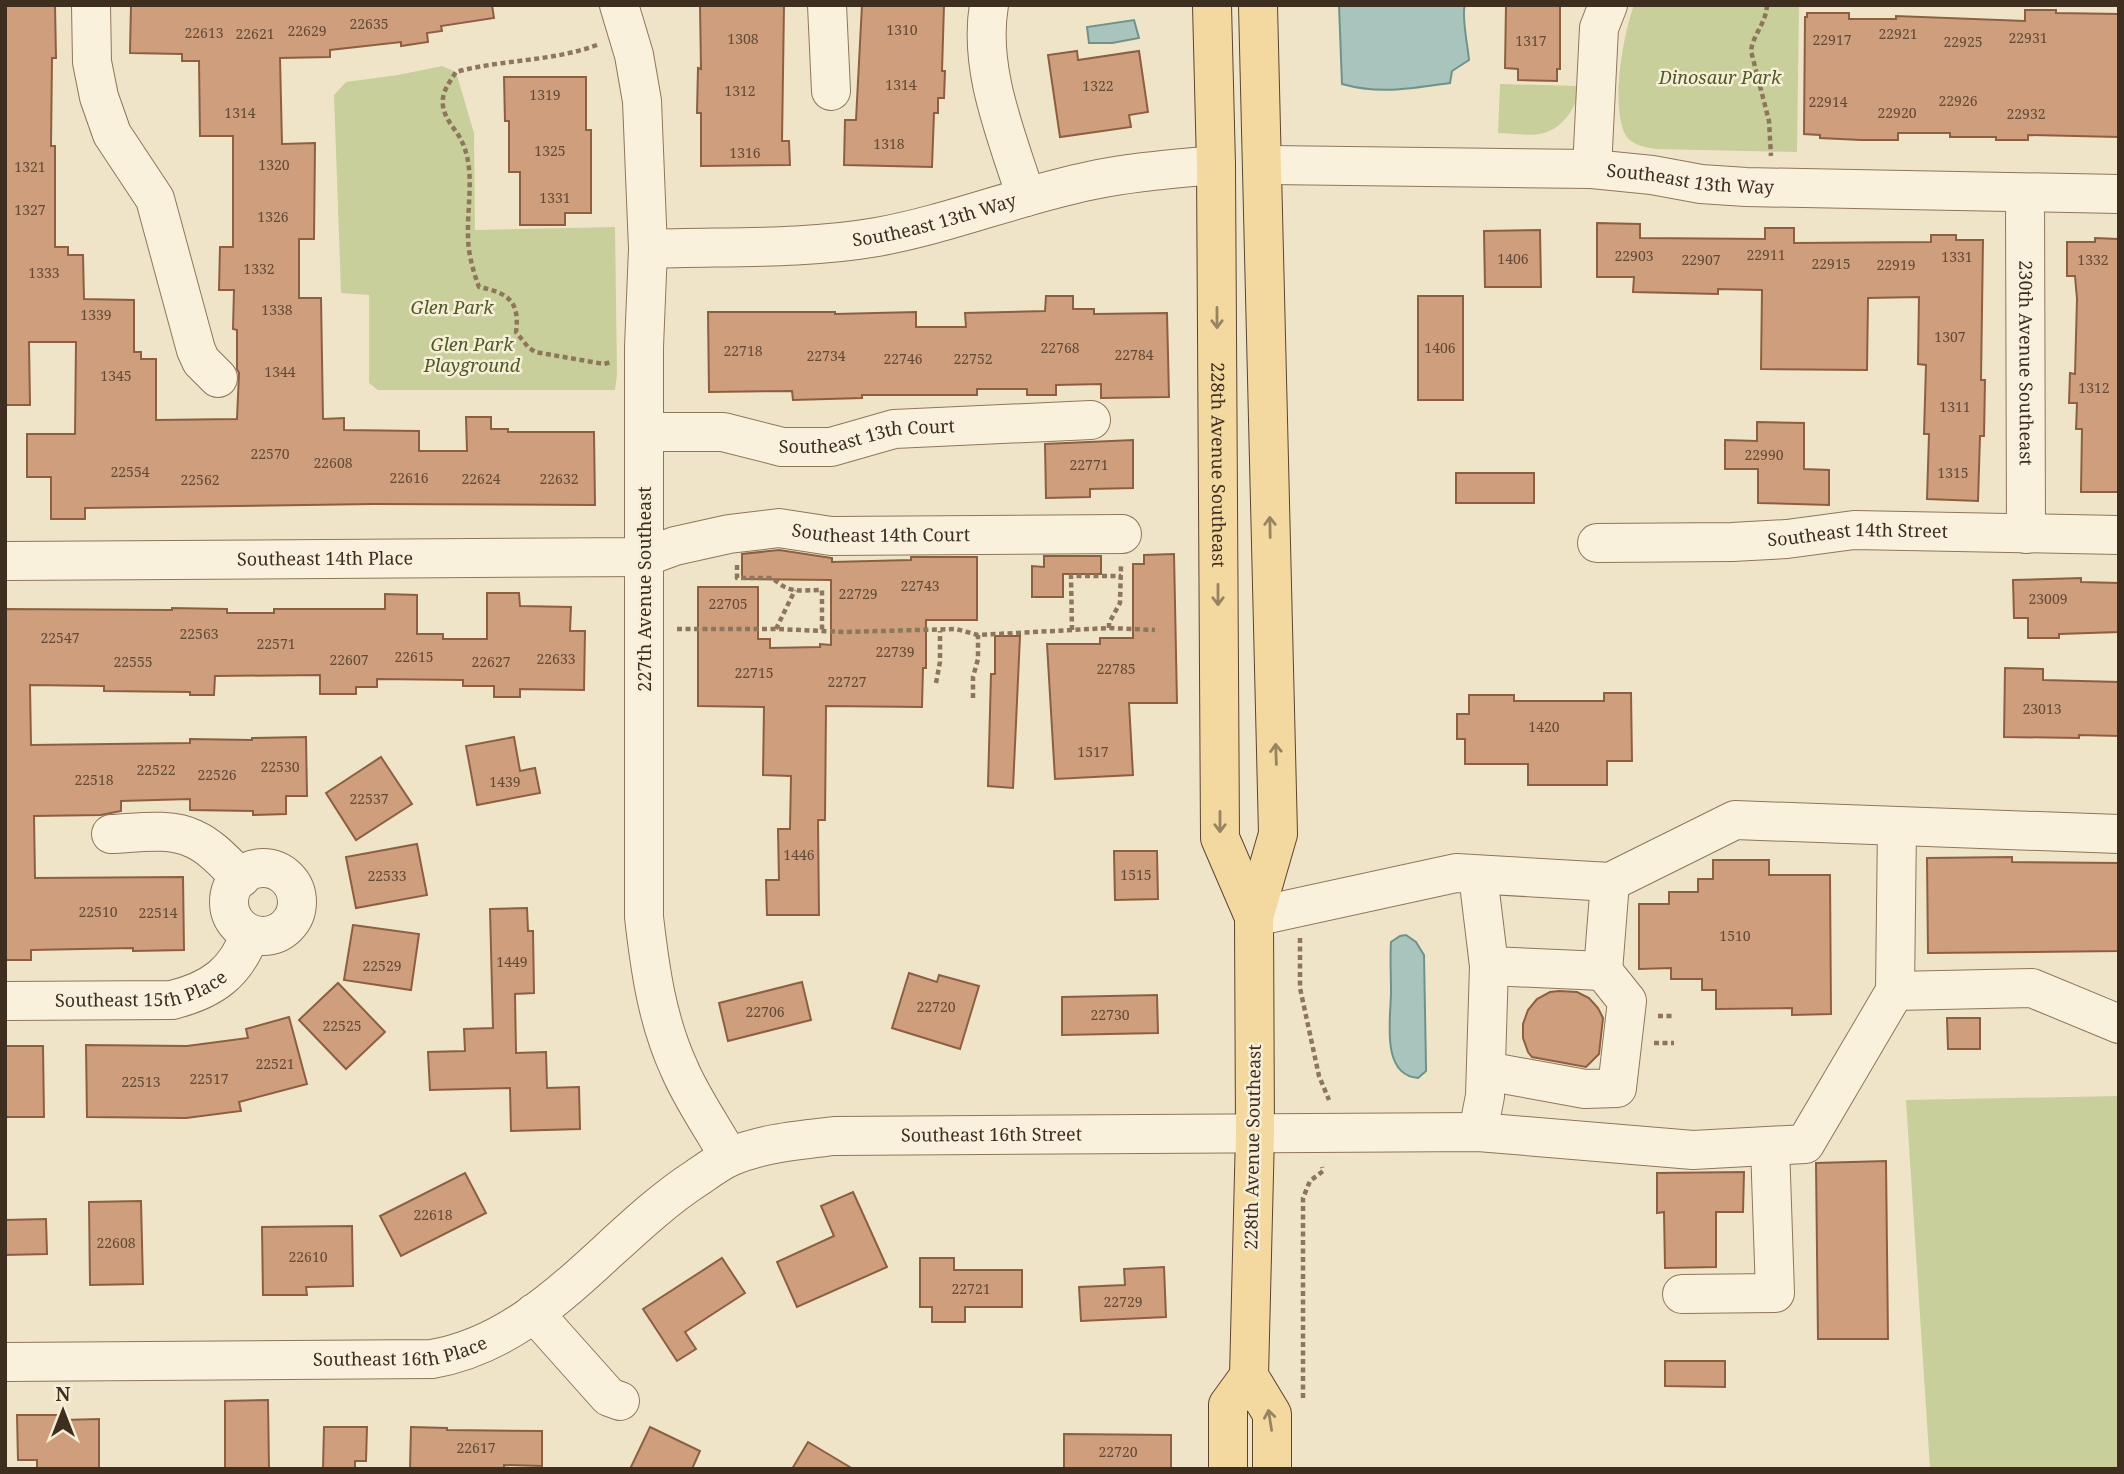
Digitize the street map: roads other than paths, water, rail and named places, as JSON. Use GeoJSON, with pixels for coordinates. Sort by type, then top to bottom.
{"type":"FeatureCollection","features":[{"type":"Feature","properties":{"kind":"main road","name":"228th Avenue Southeast"},"geometry":{"type":"LineString","coordinates":[[1212,5],[1216,165],[1220,838],[1254,917]]}},
{"type":"Feature","properties":{"kind":"main road"},"geometry":{"type":"LineString","coordinates":[[1239,5],[1238,114],[1232,139],[1216,165],[1232,181],[1238,198],[1240,288],[1244,295],[1265,308]]}},
{"type":"Feature","properties":{"kind":"main road","name":"228th Avenue Southeast"},"geometry":{"type":"LineString","coordinates":[[1249,1376],[1255,1134],[1254,917],[1278,834],[1258,5]]}},
{"type":"Feature","properties":{"kind":"main road"},"geometry":{"type":"LineString","coordinates":[[1228,1469],[1228,1405],[1249,1376],[1272,1414],[1272,1469]]}},
{"type":"Feature","properties":{"kind":"street"},"geometry":{"type":"LineString","coordinates":[[91,5],[92,62],[99,97],[112,134],[155,198],[196,350],[201,361],[218,378]]}},
{"type":"Feature","properties":{"kind":"street"},"geometry":{"type":"LineString","coordinates":[[827,5],[831,91]]}},
{"type":"Feature","properties":{"kind":"street"},"geometry":{"type":"LineString","coordinates":[[989,5],[985,46],[989,74],[1026,197]]}},
{"type":"Feature","properties":{"kind":"street"},"geometry":{"type":"LineString","coordinates":[[1592,169],[1600,28],[1608,5]]}},
{"type":"Feature","properties":{"kind":"street","name":"227th Avenue Southeast"},"geometry":{"type":"LineString","coordinates":[[623,20],[642,101],[648,249],[643,347],[644,917],[650,972],[662,1026],[679,1069],[729,1157]]}},
{"type":"Feature","properties":{"kind":"street","name":"Southeast 13th Way"},"geometry":{"type":"LineString","coordinates":[[648,249],[820,244],[878,237],[1102,178],[1216,165]]}},
{"type":"Feature","properties":{"kind":"street","name":"Southeast 13th Way"},"geometry":{"type":"LineString","coordinates":[[1262,165],[1592,169],[1652,175],[1700,184],[1775,167],[2025,193],[2119,194]]}},
{"type":"Feature","properties":{"kind":"street","name":"230th Avenue Southeast"},"geometry":{"type":"LineString","coordinates":[[2025,193],[2025,534]]}},
{"type":"Feature","properties":{"kind":"street","name":"Southeast 13th Court"},"geometry":{"type":"LineString","coordinates":[[644,432],[723,432],[782,447],[831,447],[894,429],[1091,420]]}},
{"type":"Feature","properties":{"kind":"street","name":"Southeast 14th Court"},"geometry":{"type":"LineString","coordinates":[[645,557],[676,546],[729,534],[779,528],[831,536],[1122,534]]}},
{"type":"Feature","properties":{"kind":"street","name":"Southeast 14th Street"},"geometry":{"type":"LineString","coordinates":[[1597,543],[1732,542],[1787,539],[1854,530],[2119,535]]}},
{"type":"Feature","properties":{"kind":"street","name":"Southeast 14th Place"},"geometry":{"type":"LineString","coordinates":[[5,561],[645,557]]}},
{"type":"Feature","properties":{"kind":"street"},"geometry":{"type":"LineString","coordinates":[[1254,917],[1456,873],[1610,882],[1735,820],[2119,834]]}},
{"type":"Feature","properties":{"kind":"street"},"geometry":{"type":"LineString","coordinates":[[1897,826],[1895,992],[2032,988],[2119,1024]]}},
{"type":"Feature","properties":{"kind":"street"},"geometry":{"type":"LineString","coordinates":[[111,834],[164,832],[192,838],[219,856],[240,877]]}},
{"type":"Feature","properties":{"kind":"street"},"geometry":{"type":"LineString","coordinates":[[253,870],[276,871],[286,877],[294,887],[297,898],[292,920],[284,930],[262,937],[250,934],[240,928],[233,918],[229,907],[230,895],[240,877],[253,870]]}},
{"type":"Feature","properties":{"kind":"street"},"geometry":{"type":"LineString","coordinates":[[1478,875],[1489,966],[1485,1096],[1478,1132]]}},
{"type":"Feature","properties":{"kind":"street"},"geometry":{"type":"LineString","coordinates":[[1486,1071],[1586,1089],[1617,1088],[1627,1001],[1603,971],[1610,882]]}},
{"type":"Feature","properties":{"kind":"street","name":"Southeast 15th Place"},"geometry":{"type":"LineString","coordinates":[[5,1001],[172,999],[198,993],[222,979],[244,952],[250,934]]}},
{"type":"Feature","properties":{"kind":"street"},"geometry":{"type":"LineString","coordinates":[[1489,966],[1603,971]]}},
{"type":"Feature","properties":{"kind":"street","name":"Southeast 16th Street"},"geometry":{"type":"LineString","coordinates":[[729,1157],[786,1141],[834,1136],[1478,1132],[1693,1150],[1805,1144],[1895,992]]}},
{"type":"Feature","properties":{"kind":"street"},"geometry":{"type":"LineString","coordinates":[[1565,1139],[1586,1089]]}},
{"type":"Feature","properties":{"kind":"street"},"geometry":{"type":"LineString","coordinates":[[1682,1294],[1775,1293],[1770,1146]]}},
{"type":"Feature","properties":{"kind":"street","name":"Southeast 16th Place"},"geometry":{"type":"LineString","coordinates":[[5,1362],[432,1359],[459,1355],[534,1314],[603,1256],[639,1221],[684,1186],[729,1157]]}},
{"type":"Feature","properties":{"kind":"street"},"geometry":{"type":"LineString","coordinates":[[534,1314],[609,1397],[620,1401]]}},
{"type":"Feature","properties":{"kind":"water"},"geometry":{"type":"Polygon","coordinates":[[[1339,5],[1465,5],[1464,23],[1469,60],[1452,71],[1450,83],[1383,90],[1342,84],[1339,5]]]}},
{"type":"Feature","properties":{"kind":"water"},"geometry":{"type":"Polygon","coordinates":[[[1134,20],[1139,38],[1112,43],[1089,43],[1087,27],[1134,20]]]}},
{"type":"Feature","properties":{"kind":"water"},"geometry":{"type":"Polygon","coordinates":[[[1406,935],[1416,942],[1424,955],[1426,1071],[1418,1078],[1406,1074],[1398,1067],[1390,1043],[1391,942],[1406,935]]]}},
{"type":"Feature","properties":{"kind":"park label","name":"Dinosaur Park"},"geometry":{"type":"Point","coordinates":[1720,78]}},
{"type":"Feature","properties":{"kind":"park label","name":"Glen Park"},"geometry":{"type":"Point","coordinates":[452,308]}},
{"type":"Feature","properties":{"kind":"park label","name":"Glen Park Playground"},"geometry":{"type":"Point","coordinates":[472,355]}}]}
